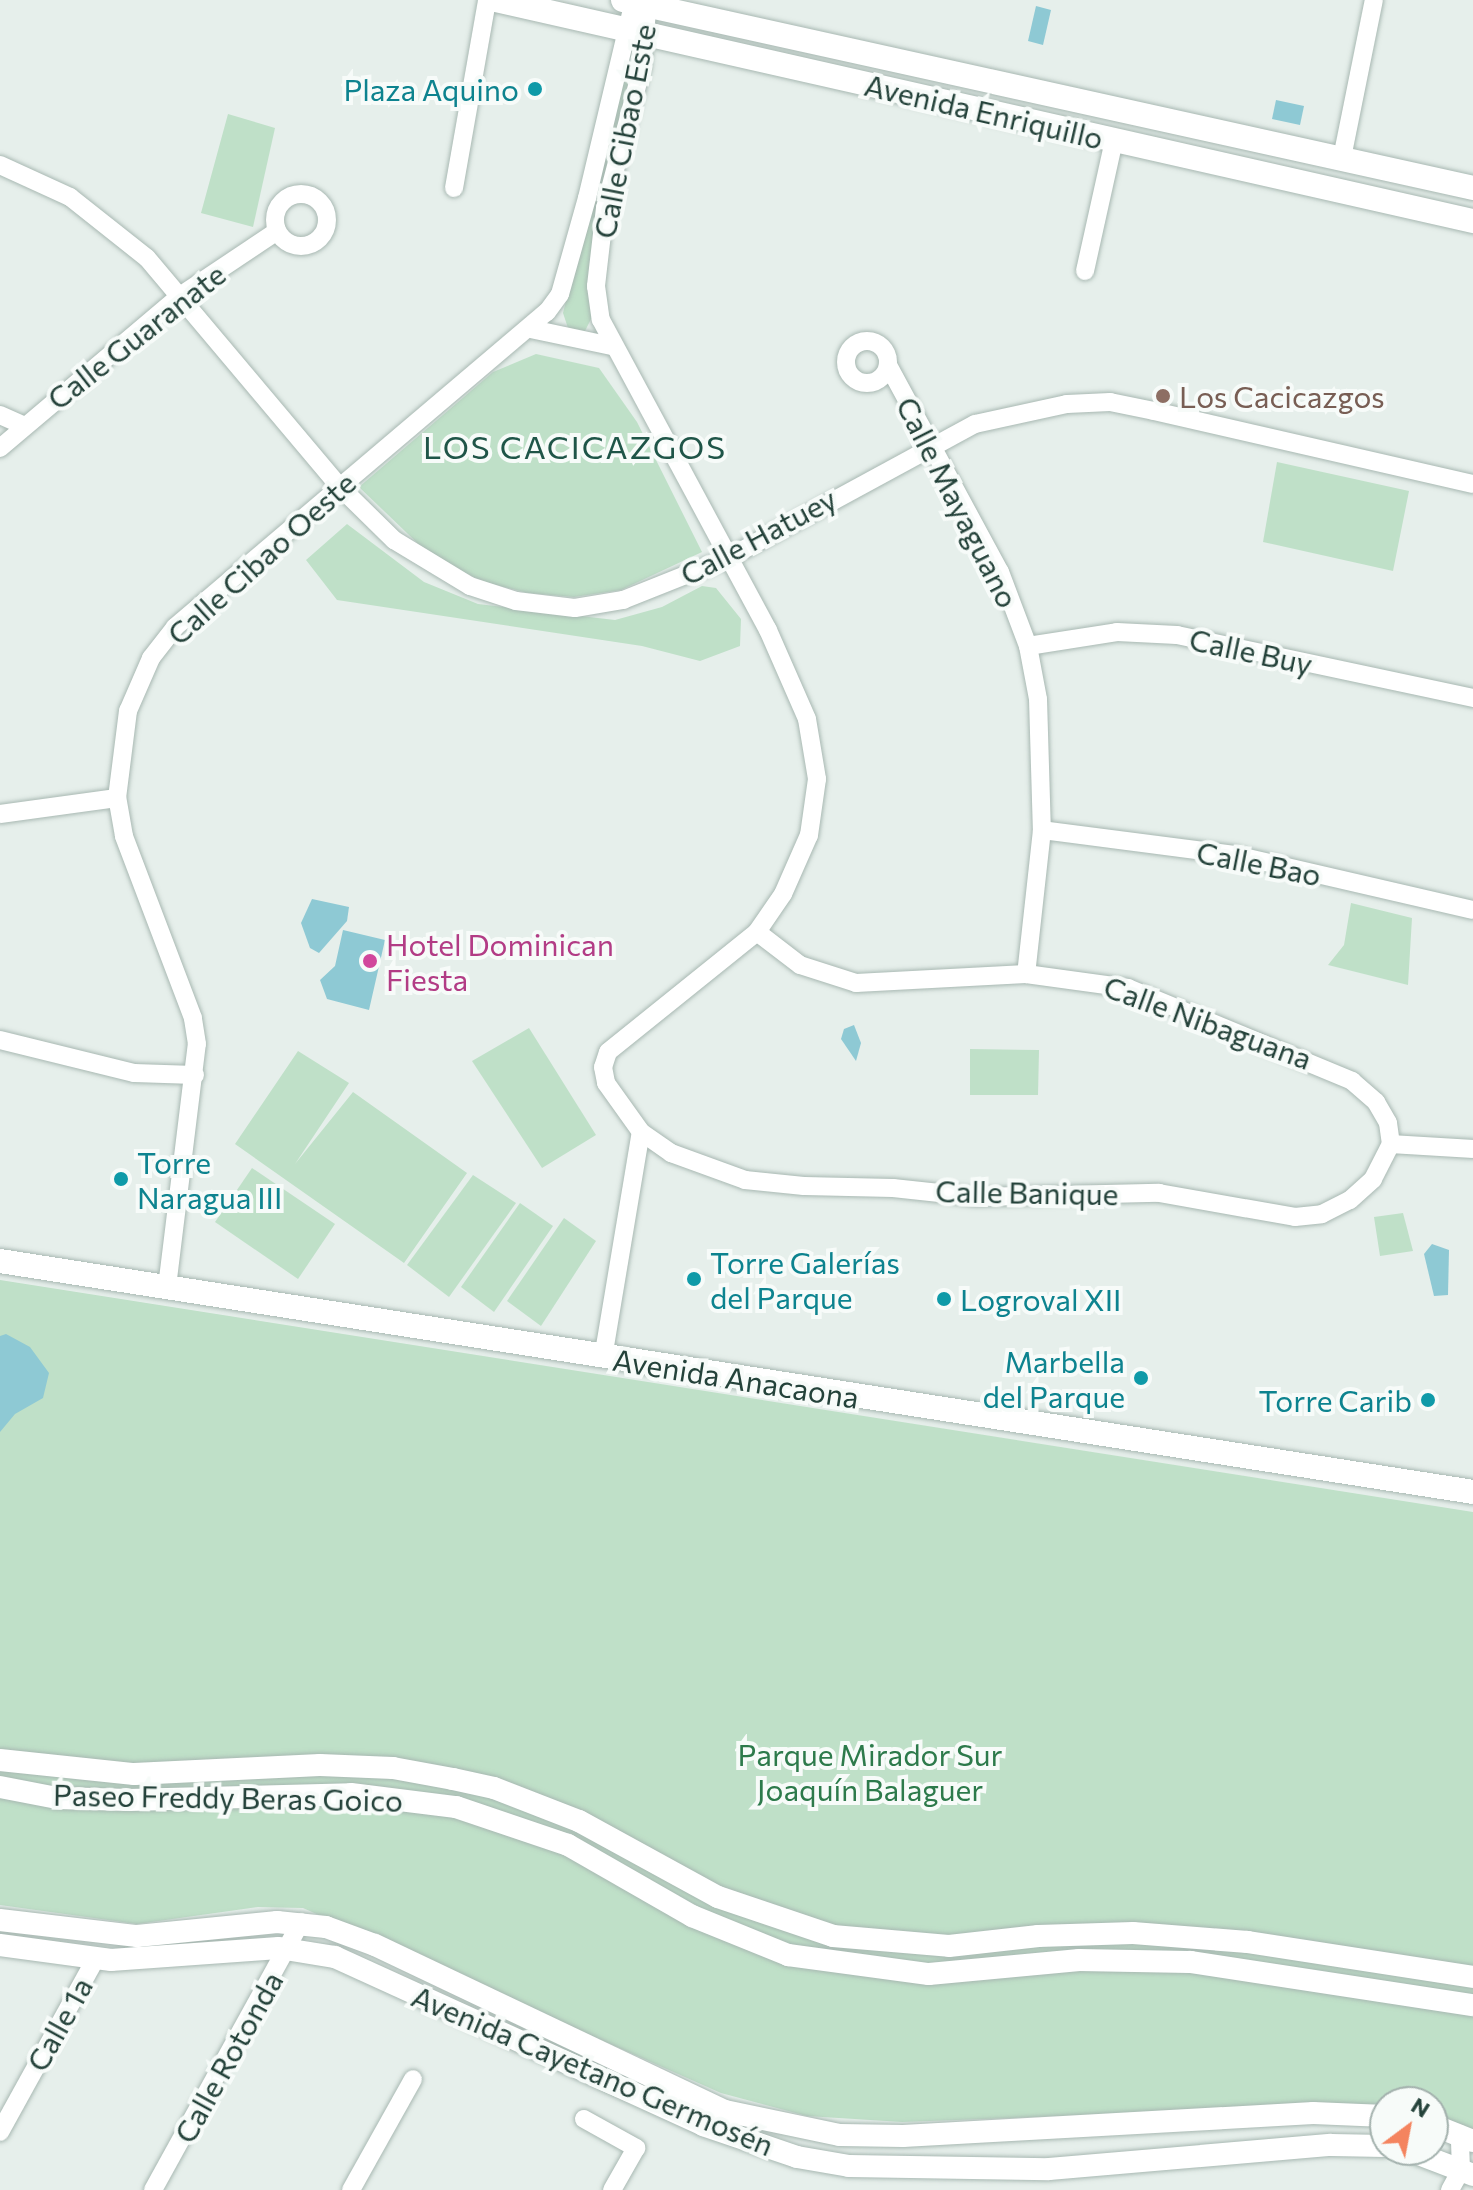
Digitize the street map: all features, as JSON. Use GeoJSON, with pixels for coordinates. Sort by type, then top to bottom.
{"type":"FeatureCollection","features":[{"type":"Feature","properties":{"kind":"main road","name":"Avenida Enriquillo"},"geometry":{"type":"LineString","coordinates":[[496,0],[1473,221]]}},
{"type":"Feature","properties":{"kind":"main road","name":"Avenida Enriquillo"},"geometry":{"type":"LineString","coordinates":[[637,2],[1473,188]]}},
{"type":"Feature","properties":{"kind":"main road","name":"Avenida Anacaona"},"geometry":{"type":"LineString","coordinates":[[0,1261],[603,1358],[1473,1492]]}},
{"type":"Feature","properties":{"kind":"street"},"geometry":{"type":"LineString","coordinates":[[454,188],[487,0]]}},
{"type":"Feature","properties":{"kind":"street"},"geometry":{"type":"LineString","coordinates":[[1342,158],[1374,0]]}},
{"type":"Feature","properties":{"kind":"street","name":"Calle Cibao Oeste"},"geometry":{"type":"LineString","coordinates":[[167,1287],[195,1075],[193,1018],[124,836],[117,798],[128,711],[151,658],[175,627],[531,329],[560,294],[637,31],[637,2]]}},
{"type":"Feature","properties":{"kind":"street","name":"Calle Cibao Este"},"geometry":{"type":"LineString","coordinates":[[637,31],[605,208],[596,286],[601,320],[612,346],[728,558],[807,719],[817,779],[809,835],[783,894],[757,932],[608,1052],[603,1067],[606,1083],[641,1132]]}},
{"type":"Feature","properties":{"kind":"street"},"geometry":{"type":"LineString","coordinates":[[1085,271],[1114,140]]}},
{"type":"Feature","properties":{"kind":"street","name":"Calle Hatuey"},"geometry":{"type":"LineString","coordinates":[[0,165],[70,197],[110,224],[180,296],[340,487],[394,540],[427,564],[516,601],[575,608],[623,600],[728,558],[931,444],[1019,411],[1110,402],[1473,484]]}},
{"type":"Feature","properties":{"kind":"street","name":"Calle Guaranate"},"geometry":{"type":"LineString","coordinates":[[0,448],[22,425],[180,296],[277,231]]}},
{"type":"Feature","properties":{"kind":"street"},"geometry":{"type":"LineString","coordinates":[[531,329],[612,346]]}},
{"type":"Feature","properties":{"kind":"street","name":"Calle Mayaguano"},"geometry":{"type":"LineString","coordinates":[[888,365],[1000,572],[1028,646],[1038,699],[1042,830],[1026,974]]}},
{"type":"Feature","properties":{"kind":"street"},"geometry":{"type":"LineString","coordinates":[[0,415],[22,425]]}},
{"type":"Feature","properties":{"kind":"street","name":"Calle Buy"},"geometry":{"type":"LineString","coordinates":[[1028,646],[1117,632],[1177,635],[1473,698]]}},
{"type":"Feature","properties":{"kind":"street"},"geometry":{"type":"LineString","coordinates":[[0,814],[117,798]]}},
{"type":"Feature","properties":{"kind":"street","name":"Calle Bao"},"geometry":{"type":"LineString","coordinates":[[1042,830],[1235,855],[1473,910]]}},
{"type":"Feature","properties":{"kind":"street","name":"Calle Nibaguana"},"geometry":{"type":"LineString","coordinates":[[757,932],[800,965],[856,983],[1026,974],[1128,988],[1326,1066],[1376,1102],[1388,1123],[1391,1144]]}},
{"type":"Feature","properties":{"kind":"street"},"geometry":{"type":"LineString","coordinates":[[0,1040],[134,1073],[195,1075]]}},
{"type":"Feature","properties":{"kind":"street"},"geometry":{"type":"LineString","coordinates":[[603,1358],[641,1132]]}},
{"type":"Feature","properties":{"kind":"street","name":"Calle Banique"},"geometry":{"type":"LineString","coordinates":[[641,1132],[706,1170],[745,1180],[977,1197],[1159,1193],[1295,1217],[1322,1214],[1350,1200],[1373,1179],[1391,1144]]}},
{"type":"Feature","properties":{"kind":"street"},"geometry":{"type":"LineString","coordinates":[[1391,1144],[1473,1149]]}},
{"type":"Feature","properties":{"kind":"street","name":"Paseo Freddy Beras Goico"},"geometry":{"type":"LineString","coordinates":[[0,1760],[134,1774],[320,1765],[393,1768],[453,1779],[494,1788],[579,1821],[718,1897],[833,1936],[949,1946],[1038,1936],[1133,1933],[1248,1942],[1473,1977]]}},
{"type":"Feature","properties":{"kind":"street","name":"Paseo Freddy Beras Goico"},"geometry":{"type":"LineString","coordinates":[[0,1787],[57,1798],[129,1800],[351,1794],[456,1807],[568,1845],[692,1916],[802,1957],[929,1974],[1079,1960],[1191,1962],[1473,2005]]}},
{"type":"Feature","properties":{"kind":"street","name":"Avenida Cayetano Germosén"},"geometry":{"type":"LineString","coordinates":[[0,1920],[137,1936],[301,1922],[375,1945],[725,2111],[805,2130],[903,2136],[1313,2113],[1369,2115]]}},
{"type":"Feature","properties":{"kind":"street","name":"Calle Rotonda"},"geometry":{"type":"LineString","coordinates":[[153,2190],[301,1922]]}},
{"type":"Feature","properties":{"kind":"street","name":"Avenida Cayetano Germosén"},"geometry":{"type":"LineString","coordinates":[[0,1945],[96,1958],[288,1949],[335,1957],[703,2125],[797,2157],[849,2166],[980,2172],[1331,2145],[1369,2146]]}},
{"type":"Feature","properties":{"kind":"street","name":"Calle 1a"},"geometry":{"type":"LineString","coordinates":[[0,2132],[96,1958]]}},
{"type":"Feature","properties":{"kind":"street"},"geometry":{"type":"LineString","coordinates":[[351,2190],[413,2079]]}},
{"type":"Feature","properties":{"kind":"street"},"geometry":{"type":"LineString","coordinates":[[584,2119],[636,2148],[612,2190]]}},
{"type":"Feature","properties":{"kind":"street"},"geometry":{"type":"LineString","coordinates":[[1450,2190],[1467,2172],[1466,2138]]}},
{"type":"Feature","properties":{"kind":"green space"},"geometry":{"type":"Polygon","coordinates":[[[635,60],[643,79],[593,315],[585,331],[568,328],[563,313],[624,72],[635,60]]]}},
{"type":"Feature","properties":{"kind":"green space"},"geometry":{"type":"Polygon","coordinates":[[[228,114],[275,128],[253,227],[201,213],[228,114]]]}},
{"type":"Feature","properties":{"kind":"green space"},"geometry":{"type":"Polygon","coordinates":[[[536,354],[599,368],[637,422],[702,552],[621,590],[574,597],[528,593],[484,582],[432,557],[359,487],[493,372],[536,354]]]}},
{"type":"Feature","properties":{"kind":"green space"},"geometry":{"type":"Polygon","coordinates":[[[1277,462],[1409,491],[1393,571],[1263,542],[1277,462]]]}},
{"type":"Feature","properties":{"kind":"green space"},"geometry":{"type":"Polygon","coordinates":[[[347,524],[424,582],[478,604],[615,620],[662,607],[702,586],[716,588],[741,619],[740,646],[700,661],[642,646],[337,600],[306,560],[347,524]]]}},
{"type":"Feature","properties":{"kind":"green space"},"geometry":{"type":"Polygon","coordinates":[[[1351,903],[1412,918],[1408,985],[1328,965],[1344,945],[1351,903]]]}},
{"type":"Feature","properties":{"kind":"green space"},"geometry":{"type":"Polygon","coordinates":[[[529,1028],[596,1135],[542,1168],[472,1061],[529,1028]]]}},
{"type":"Feature","properties":{"kind":"green space"},"geometry":{"type":"Polygon","coordinates":[[[970,1049],[1039,1050],[1038,1095],[970,1095],[970,1049]]]}},
{"type":"Feature","properties":{"kind":"green space"},"geometry":{"type":"Polygon","coordinates":[[[298,1051],[349,1083],[295,1164],[353,1092],[467,1173],[404,1263],[235,1144],[298,1051]]]}},
{"type":"Feature","properties":{"kind":"green space"},"geometry":{"type":"Polygon","coordinates":[[[252,1168],[335,1224],[298,1279],[215,1222],[252,1168]]]}},
{"type":"Feature","properties":{"kind":"green space"},"geometry":{"type":"Polygon","coordinates":[[[473,1175],[516,1203],[449,1297],[407,1265],[473,1175]]]}},
{"type":"Feature","properties":{"kind":"green space"},"geometry":{"type":"Polygon","coordinates":[[[520,1203],[553,1226],[494,1312],[461,1287],[520,1203]]]}},
{"type":"Feature","properties":{"kind":"green space"},"geometry":{"type":"Polygon","coordinates":[[[1403,1213],[1413,1251],[1380,1256],[1374,1217],[1403,1213]]]}},
{"type":"Feature","properties":{"kind":"green space"},"geometry":{"type":"Polygon","coordinates":[[[564,1218],[596,1241],[541,1326],[507,1301],[564,1218]]]}},
{"type":"Feature","properties":{"kind":"green space","name":"Parque Mirador Sur Joaquín Balaguer"},"geometry":{"type":"Polygon","coordinates":[[[0,1280],[1473,1512],[1473,2133],[1449,2125],[1449,2086],[1369,2086],[1369,2104],[902,2122],[807,2116],[721,2093],[303,1908],[258,1907],[137,1924],[0,1905],[0,1280]]]}},
{"type":"Feature","properties":{"kind":"water"},"geometry":{"type":"Polygon","coordinates":[[[1036,6],[1051,10],[1043,45],[1028,41],[1036,6]]]}},
{"type":"Feature","properties":{"kind":"water"},"geometry":{"type":"Polygon","coordinates":[[[1276,100],[1304,106],[1300,125],[1272,119],[1276,100]]]}},
{"type":"Feature","properties":{"kind":"water"},"geometry":{"type":"Polygon","coordinates":[[[312,899],[349,907],[347,921],[319,953],[310,948],[301,923],[312,899]]]}},
{"type":"Feature","properties":{"kind":"water"},"geometry":{"type":"Polygon","coordinates":[[[343,930],[385,940],[369,1010],[327,999],[320,980],[335,966],[343,930]]]}},
{"type":"Feature","properties":{"kind":"water"},"geometry":{"type":"Polygon","coordinates":[[[854,1025],[861,1043],[856,1061],[841,1039],[844,1029],[854,1025]]]}},
{"type":"Feature","properties":{"kind":"water"},"geometry":{"type":"Polygon","coordinates":[[[1432,1244],[1449,1250],[1448,1295],[1434,1296],[1424,1254],[1432,1244]]]}},
{"type":"Feature","properties":{"kind":"water"},"geometry":{"type":"Polygon","coordinates":[[[6,1334],[30,1347],[49,1373],[43,1398],[15,1414],[0,1432],[0,1336],[6,1334]]]}},
{"type":"Feature","properties":{"kind":"place","name":"Plaza Aquino"},"geometry":{"type":"Point","coordinates":[535,89]}},
{"type":"Feature","properties":{"kind":"place","name":"Los Cacicazgos"},"geometry":{"type":"Point","coordinates":[1163,396]}},
{"type":"Feature","properties":{"kind":"place","name":"Hotel Dominican Fiesta"},"geometry":{"type":"Point","coordinates":[370,961]}},
{"type":"Feature","properties":{"kind":"place","name":"Torre Naragua III"},"geometry":{"type":"Point","coordinates":[121,1179]}},
{"type":"Feature","properties":{"kind":"place","name":"Torre Galerías del Parque"},"geometry":{"type":"Point","coordinates":[694,1279]}},
{"type":"Feature","properties":{"kind":"place","name":"Logroval XII"},"geometry":{"type":"Point","coordinates":[944,1299]}},
{"type":"Feature","properties":{"kind":"place","name":"Marbella del Parque"},"geometry":{"type":"Point","coordinates":[1141,1378]}},
{"type":"Feature","properties":{"kind":"place","name":"Torre Carib"},"geometry":{"type":"Point","coordinates":[1428,1400]}},
{"type":"Feature","properties":{"kind":"district","name":"LOS CACICAZGOS"},"geometry":{"type":"Point","coordinates":[575,446]}}]}
